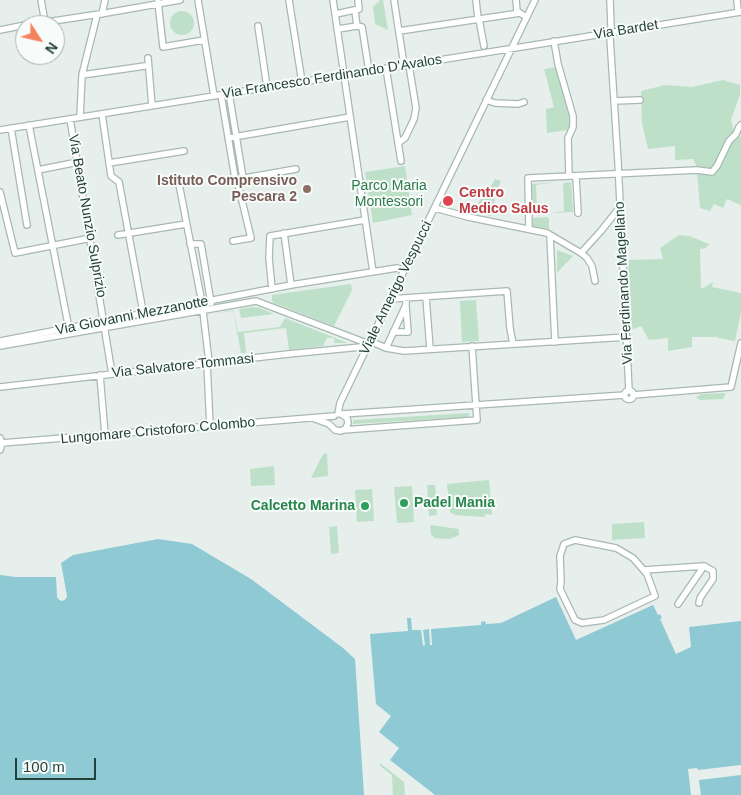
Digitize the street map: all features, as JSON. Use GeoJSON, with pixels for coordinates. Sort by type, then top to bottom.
{"type":"FeatureCollection","features":[{"type":"Feature","properties":{"kind":"street"},"geometry":{"type":"LineString","coordinates":[[42,0],[44,15]]}},
{"type":"Feature","properties":{"kind":"street"},"geometry":{"type":"LineString","coordinates":[[80,117],[82,75],[99,14],[105,0]]}},
{"type":"Feature","properties":{"kind":"street"},"geometry":{"type":"LineString","coordinates":[[65,19],[158,2],[180,0]]}},
{"type":"Feature","properties":{"kind":"street"},"geometry":{"type":"LineString","coordinates":[[198,0],[214,96]]}},
{"type":"Feature","properties":{"kind":"street"},"geometry":{"type":"LineString","coordinates":[[289,0],[302,82]]}},
{"type":"Feature","properties":{"kind":"street"},"geometry":{"type":"LineString","coordinates":[[333,0],[373,272]]}},
{"type":"Feature","properties":{"kind":"street"},"geometry":{"type":"LineString","coordinates":[[336,14],[359,8],[358,0]]}},
{"type":"Feature","properties":{"kind":"street"},"geometry":{"type":"LineString","coordinates":[[394,0],[416,108],[414,119],[405,138],[398,143]]}},
{"type":"Feature","properties":{"kind":"street"},"geometry":{"type":"LineString","coordinates":[[476,0],[484,46]]}},
{"type":"Feature","properties":{"kind":"street"},"geometry":{"type":"LineString","coordinates":[[516,0],[517,11],[527,16]]}},
{"type":"Feature","properties":{"kind":"street","name":"Viale Amerigo Vespucci"},"geometry":{"type":"LineString","coordinates":[[338,415],[340,402],[535,0]]}},
{"type":"Feature","properties":{"kind":"street","name":"Via Ferdinando Magellano"},"geometry":{"type":"LineString","coordinates":[[610,0],[610,32],[629,394]]}},
{"type":"Feature","properties":{"kind":"street"},"geometry":{"type":"LineString","coordinates":[[737,0],[740,12]]}},
{"type":"Feature","properties":{"kind":"street"},"geometry":{"type":"LineString","coordinates":[[158,2],[163,47],[204,40]]}},
{"type":"Feature","properties":{"kind":"street"},"geometry":{"type":"LineString","coordinates":[[355,10],[357,26]]}},
{"type":"Feature","properties":{"kind":"street","name":"Via Bardet"},"geometry":{"type":"LineString","coordinates":[[512,48],[740,12]]}},
{"type":"Feature","properties":{"kind":"street"},"geometry":{"type":"LineString","coordinates":[[399,31],[520,13]]}},
{"type":"Feature","properties":{"kind":"street"},"geometry":{"type":"LineString","coordinates":[[258,26],[267,87]]}},
{"type":"Feature","properties":{"kind":"street"},"geometry":{"type":"LineString","coordinates":[[0,30],[15,27]]}},
{"type":"Feature","properties":{"kind":"street"},"geometry":{"type":"LineString","coordinates":[[338,28],[363,27],[370,71]]}},
{"type":"Feature","properties":{"kind":"street"},"geometry":{"type":"LineString","coordinates":[[554,41],[558,64],[572,110],[573,127],[568,138],[578,213]]}},
{"type":"Feature","properties":{"kind":"street","name":"Via Francesco Ferdinando D'Avalos"},"geometry":{"type":"LineString","coordinates":[[0,130],[512,48]]}},
{"type":"Feature","properties":{"kind":"street"},"geometry":{"type":"LineString","coordinates":[[148,58],[152,106]]}},
{"type":"Feature","properties":{"kind":"street"},"geometry":{"type":"LineString","coordinates":[[82,75],[146,66]]}},
{"type":"Feature","properties":{"kind":"street"},"geometry":{"type":"LineString","coordinates":[[386,68],[401,161]]}},
{"type":"Feature","properties":{"kind":"street"},"geometry":{"type":"LineString","coordinates":[[230,93],[240,179],[251,238],[233,241]]}},
{"type":"Feature","properties":{"kind":"street"},"geometry":{"type":"LineString","coordinates":[[221,95],[235,178],[240,179],[296,169]]}},
{"type":"Feature","properties":{"kind":"street"},"geometry":{"type":"LineString","coordinates":[[486,100],[495,103],[518,104],[524,102]]}},
{"type":"Feature","properties":{"kind":"street"},"geometry":{"type":"LineString","coordinates":[[614,101],[640,100]]}},
{"type":"Feature","properties":{"kind":"street"},"geometry":{"type":"LineString","coordinates":[[102,114],[111,176],[119,182],[144,321]]}},
{"type":"Feature","properties":{"kind":"street"},"geometry":{"type":"LineString","coordinates":[[228,138],[350,117]]}},
{"type":"Feature","properties":{"kind":"street","name":"Via Beato Nunzio Sulprizio"},"geometry":{"type":"LineString","coordinates":[[70,119],[105,321],[112,374]]}},
{"type":"Feature","properties":{"kind":"street"},"geometry":{"type":"LineString","coordinates":[[29,125],[70,334]]}},
{"type":"Feature","properties":{"kind":"street"},"geometry":{"type":"LineString","coordinates":[[529,228],[528,178],[697,170],[714,171],[729,141],[741,125]]}},
{"type":"Feature","properties":{"kind":"street"},"geometry":{"type":"LineString","coordinates":[[11,128],[27,224]]}},
{"type":"Feature","properties":{"kind":"street"},"geometry":{"type":"LineString","coordinates":[[109,163],[184,151]]}},
{"type":"Feature","properties":{"kind":"street"},"geometry":{"type":"LineString","coordinates":[[38,170],[78,162]]}},
{"type":"Feature","properties":{"kind":"street"},"geometry":{"type":"LineString","coordinates":[[179,184],[203,310],[208,363],[210,427]]}},
{"type":"Feature","properties":{"kind":"street"},"geometry":{"type":"LineString","coordinates":[[0,192],[15,253],[91,238]]}},
{"type":"Feature","properties":{"kind":"street"},"geometry":{"type":"LineString","coordinates":[[580,252],[601,231],[620,207]]}},
{"type":"Feature","properties":{"kind":"street"},"geometry":{"type":"LineString","coordinates":[[434,208],[547,233],[587,258],[592,266],[595,281]]}},
{"type":"Feature","properties":{"kind":"street"},"geometry":{"type":"LineString","coordinates":[[272,289],[268,242],[270,236],[365,220]]}},
{"type":"Feature","properties":{"kind":"street"},"geometry":{"type":"LineString","coordinates":[[118,235],[186,224]]}},
{"type":"Feature","properties":{"kind":"street"},"geometry":{"type":"LineString","coordinates":[[284,233],[291,285]]}},
{"type":"Feature","properties":{"kind":"street"},"geometry":{"type":"LineString","coordinates":[[550,236],[555,342]]}},
{"type":"Feature","properties":{"kind":"street"},"geometry":{"type":"LineString","coordinates":[[190,244],[200,244],[212,309]]}},
{"type":"Feature","properties":{"kind":"street","name":"Via Giovanni Mezzanotte"},"geometry":{"type":"LineString","coordinates":[[0,341],[291,285],[397,268],[404,270]]}},
{"type":"Feature","properties":{"kind":"street"},"geometry":{"type":"LineString","coordinates":[[263,303],[266,296],[265,290]]}},
{"type":"Feature","properties":{"kind":"street"},"geometry":{"type":"LineString","coordinates":[[390,299],[406,302],[426,297],[507,291],[513,344]]}},
{"type":"Feature","properties":{"kind":"street"},"geometry":{"type":"LineString","coordinates":[[426,297],[430,349]]}},
{"type":"Feature","properties":{"kind":"street","name":"Via Giovanni Mezzanotte"},"geometry":{"type":"LineString","coordinates":[[0,346],[251,302],[263,303],[368,345],[404,351],[626,336]]}},
{"type":"Feature","properties":{"kind":"street"},"geometry":{"type":"LineString","coordinates":[[386,348],[406,302]]}},
{"type":"Feature","properties":{"kind":"street"},"geometry":{"type":"LineString","coordinates":[[393,332],[408,332],[406,302]]}},
{"type":"Feature","properties":{"kind":"street","name":"Lungomare Cristoforo Colombo"},"geometry":{"type":"LineString","coordinates":[[1,443],[338,415],[730,387],[741,342]]}},
{"type":"Feature","properties":{"kind":"street","name":"Via Salvatore Tommasi"},"geometry":{"type":"LineString","coordinates":[[0,387],[368,345]]}},
{"type":"Feature","properties":{"kind":"street"},"geometry":{"type":"LineString","coordinates":[[343,430],[347,426],[348,420],[338,415],[331,420],[332,426],[336,430],[343,430],[477,420],[472,346]]}},
{"type":"Feature","properties":{"kind":"street"},"geometry":{"type":"LineString","coordinates":[[100,375],[105,435]]}},
{"type":"Feature","properties":{"kind":"street","name":"Lungomare Cristoforo Colombo"},"geometry":{"type":"LineString","coordinates":[[313,418],[332,426]]}},
{"type":"Feature","properties":{"kind":"street"},"geometry":{"type":"LineString","coordinates":[[575,540],[616,548],[633,558],[644,570],[650,580],[655,596],[604,620],[582,623],[575,620],[560,589],[560,556],[564,544],[575,540]]}},
{"type":"Feature","properties":{"kind":"street"},"geometry":{"type":"LineString","coordinates":[[644,570],[704,566],[713,571],[713,579],[700,598],[699,603]]}},
{"type":"Feature","properties":{"kind":"street"},"geometry":{"type":"LineString","coordinates":[[678,604],[704,566]]}},
{"type":"Feature","properties":{"kind":"green space"},"geometry":{"type":"Polygon","coordinates":[[[380,0],[383,0],[388,30],[375,24],[373,7],[380,0]]]}},
{"type":"Feature","properties":{"kind":"green space"},"geometry":{"type":"Polygon","coordinates":[[[182,11],[191,14],[194,23],[191,32],[182,35],[173,32],[170,23],[173,14],[182,11]]]}},
{"type":"Feature","properties":{"kind":"green space"},"geometry":{"type":"Polygon","coordinates":[[[557,67],[571,117],[571,124],[568,130],[547,133],[546,109],[554,107],[544,69],[557,67]]]}},
{"type":"Feature","properties":{"kind":"green space"},"geometry":{"type":"Polygon","coordinates":[[[723,80],[740,85],[740,95],[731,120],[734,132],[724,143],[715,165],[709,170],[697,167],[693,159],[675,160],[675,146],[648,149],[642,123],[641,91],[665,85],[692,87],[723,80]]]}},
{"type":"Feature","properties":{"kind":"green space"},"geometry":{"type":"Polygon","coordinates":[[[738,136],[741,137],[741,205],[727,199],[723,208],[714,204],[710,211],[700,208],[697,172],[714,174],[734,139],[738,136]]]}},
{"type":"Feature","properties":{"kind":"green space","name":"Parco Maria Montessori"},"geometry":{"type":"Polygon","coordinates":[[[405,166],[412,215],[373,223],[365,172],[405,166]]]}},
{"type":"Feature","properties":{"kind":"green space"},"geometry":{"type":"Polygon","coordinates":[[[495,179],[501,181],[491,216],[474,212],[486,188],[490,188],[495,179]]]}},
{"type":"Feature","properties":{"kind":"green space"},"geometry":{"type":"Polygon","coordinates":[[[556,182],[536,185],[537,212],[547,213],[533,214],[532,184],[556,182]]]}},
{"type":"Feature","properties":{"kind":"green space"},"geometry":{"type":"Polygon","coordinates":[[[571,182],[573,212],[551,213],[564,211],[563,183],[571,182]]]}},
{"type":"Feature","properties":{"kind":"green space"},"geometry":{"type":"Polygon","coordinates":[[[547,217],[549,219],[549,229],[533,226],[533,218],[547,217]]]}},
{"type":"Feature","properties":{"kind":"green space"},"geometry":{"type":"Polygon","coordinates":[[[679,235],[689,236],[709,244],[706,248],[700,249],[701,289],[713,282],[712,287],[741,293],[741,312],[735,341],[717,337],[692,337],[692,347],[668,351],[668,338],[649,340],[641,326],[631,330],[628,260],[663,259],[660,248],[679,235]]]}},
{"type":"Feature","properties":{"kind":"green space"},"geometry":{"type":"Polygon","coordinates":[[[557,250],[573,256],[557,273],[557,250]]]}},
{"type":"Feature","properties":{"kind":"green space"},"geometry":{"type":"Polygon","coordinates":[[[351,284],[352,290],[334,326],[272,301],[272,295],[351,284]]]}},
{"type":"Feature","properties":{"kind":"green space"},"geometry":{"type":"Polygon","coordinates":[[[476,300],[479,341],[462,342],[460,301],[476,300]]]}},
{"type":"Feature","properties":{"kind":"green space"},"geometry":{"type":"Polygon","coordinates":[[[252,307],[274,314],[241,318],[239,309],[252,307]]]}},
{"type":"Feature","properties":{"kind":"green space"},"geometry":{"type":"Polygon","coordinates":[[[233,310],[238,332],[280,327],[285,318],[348,343],[334,343],[334,338],[327,338],[323,346],[289,350],[286,328],[244,333],[246,353],[241,353],[233,311],[217,313],[233,310]]]}},
{"type":"Feature","properties":{"kind":"green space"},"geometry":{"type":"Polygon","coordinates":[[[726,393],[723,399],[700,400],[696,397],[702,394],[726,393]]]}},
{"type":"Feature","properties":{"kind":"green space"},"geometry":{"type":"Polygon","coordinates":[[[469,413],[469,417],[353,424],[355,420],[469,413]]]}},
{"type":"Feature","properties":{"kind":"green space"},"geometry":{"type":"Polygon","coordinates":[[[327,453],[328,476],[311,478],[323,454],[327,453]]]}},
{"type":"Feature","properties":{"kind":"green space"},"geometry":{"type":"Polygon","coordinates":[[[274,466],[275,485],[251,486],[250,469],[274,466]]]}},
{"type":"Feature","properties":{"kind":"green space"},"geometry":{"type":"Polygon","coordinates":[[[489,480],[492,515],[485,514],[485,517],[455,515],[450,512],[447,484],[489,480]]]}},
{"type":"Feature","properties":{"kind":"green space"},"geometry":{"type":"Polygon","coordinates":[[[427,485],[435,485],[437,515],[429,516],[427,485]]]}},
{"type":"Feature","properties":{"kind":"green space","name":"Padel Mania"},"geometry":{"type":"Polygon","coordinates":[[[412,486],[414,522],[397,523],[394,487],[412,486]]]}},
{"type":"Feature","properties":{"kind":"green space","name":"Calcetto Marina"},"geometry":{"type":"Polygon","coordinates":[[[372,489],[374,521],[357,522],[355,490],[372,489]]]}},
{"type":"Feature","properties":{"kind":"green space"},"geometry":{"type":"Polygon","coordinates":[[[644,522],[645,538],[612,540],[612,524],[644,522]]]}},
{"type":"Feature","properties":{"kind":"green space"},"geometry":{"type":"Polygon","coordinates":[[[430,525],[459,529],[459,535],[450,539],[434,538],[431,534],[430,525]]]}},
{"type":"Feature","properties":{"kind":"green space"},"geometry":{"type":"Polygon","coordinates":[[[337,526],[339,553],[331,554],[329,527],[337,526]]]}},
{"type":"Feature","properties":{"kind":"green space"},"geometry":{"type":"Polygon","coordinates":[[[380,763],[404,782],[405,795],[393,795],[392,775],[380,766],[380,763]]]}},
{"type":"Feature","properties":{"kind":"water"},"geometry":{"type":"Polygon","coordinates":[[[158,539],[192,544],[251,579],[355,659],[364,795],[0,795],[0,575],[56,577],[57,597],[62,601],[67,596],[61,563],[73,555],[158,539]]]}},
{"type":"Feature","properties":{"kind":"water"},"geometry":{"type":"Polygon","coordinates":[[[556,597],[576,640],[653,605],[658,615],[660,614],[662,618],[660,619],[676,654],[691,647],[689,627],[741,621],[741,765],[698,770],[697,768],[688,769],[691,795],[435,795],[390,760],[399,748],[379,732],[391,716],[376,704],[370,634],[408,631],[407,618],[411,618],[412,630],[421,630],[423,646],[425,645],[423,630],[429,629],[430,645],[432,645],[431,629],[481,625],[481,622],[485,621],[486,624],[501,623],[556,597]]]}},
{"type":"Feature","properties":{"kind":"water"},"geometry":{"type":"Polygon","coordinates":[[[741,775],[741,795],[701,795],[699,780],[741,775]]]}},
{"type":"Feature","properties":{"kind":"place","name":"Istituto Comprensivo Pescara 2"},"geometry":{"type":"Point","coordinates":[307,189]}},
{"type":"Feature","properties":{"kind":"place","name":"Centro Medico Salus"},"geometry":{"type":"Point","coordinates":[448,201]}},
{"type":"Feature","properties":{"kind":"place","name":"Padel Mania"},"geometry":{"type":"Point","coordinates":[404,503]}},
{"type":"Feature","properties":{"kind":"place","name":"Calcetto Marina"},"geometry":{"type":"Point","coordinates":[365,506]}}]}
